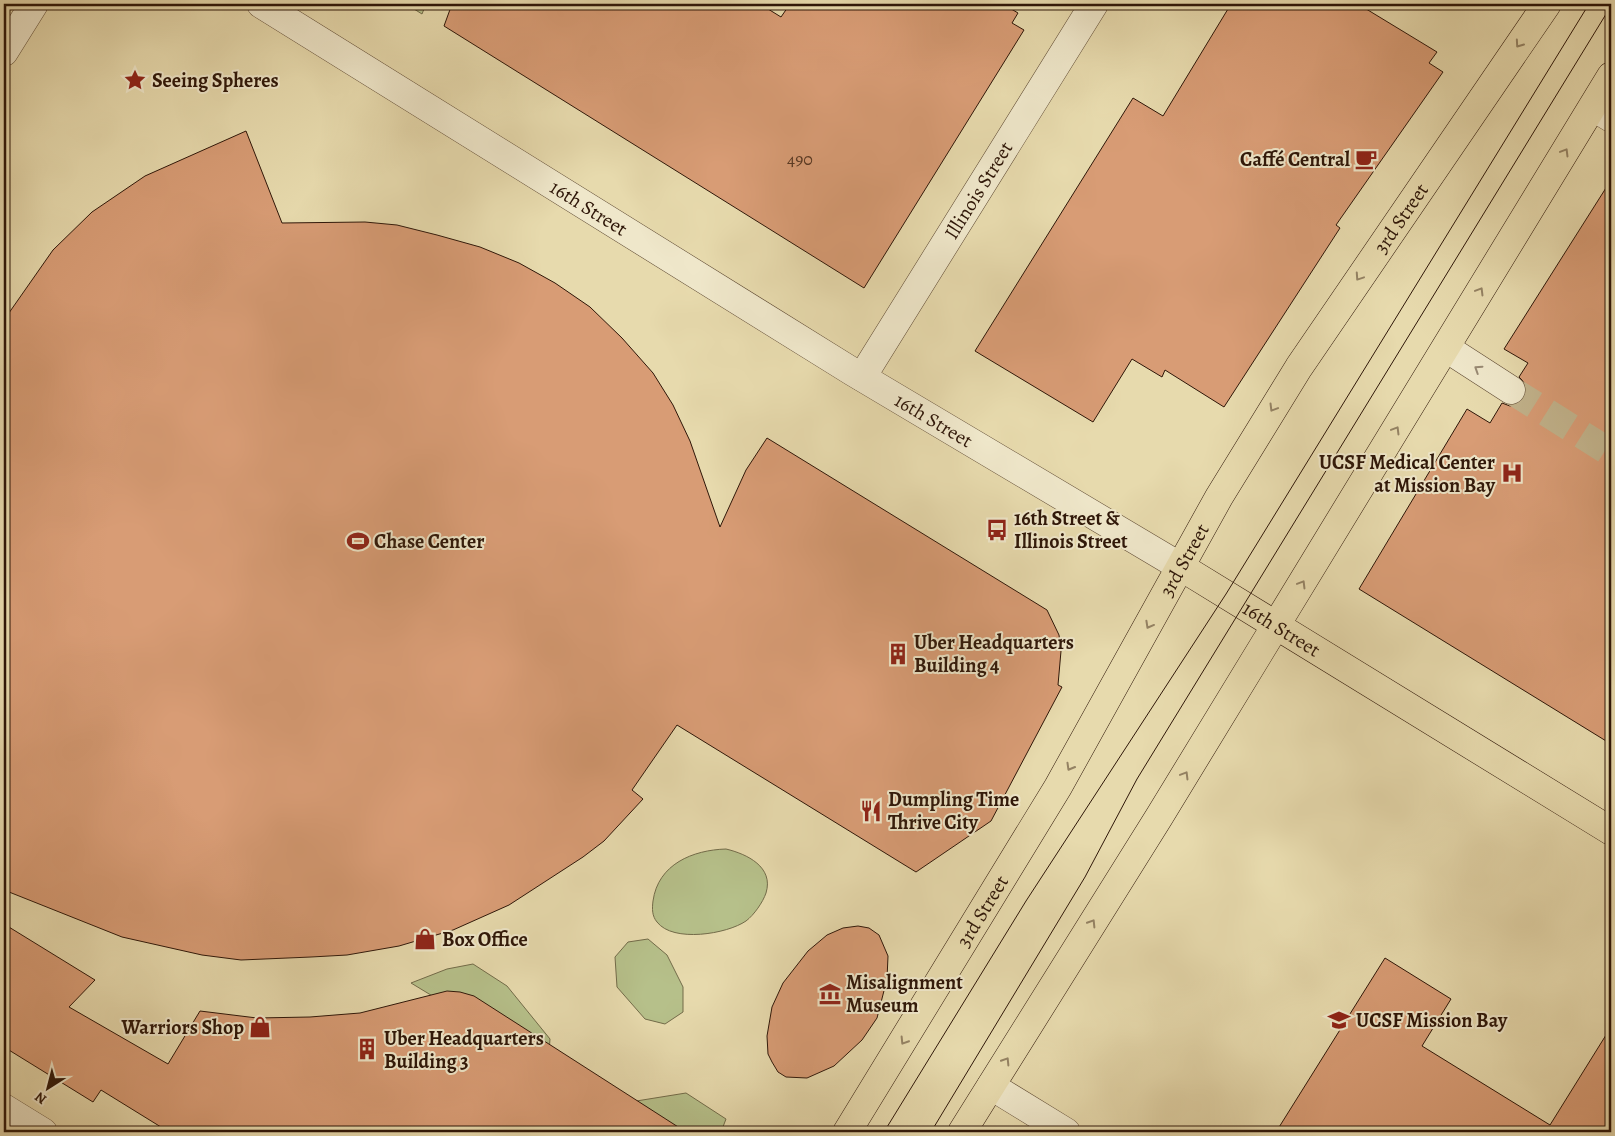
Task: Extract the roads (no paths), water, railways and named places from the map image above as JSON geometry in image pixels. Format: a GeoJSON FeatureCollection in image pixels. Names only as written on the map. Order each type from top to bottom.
{"type":"FeatureCollection","features":[{"type":"Feature","properties":{"kind":"main road","name":"3rd Street"},"geometry":{"type":"LineString","coordinates":[[847,1132],[992,899],[1058,787],[1219,497],[1299,367],[1546,4]]}},
{"type":"Feature","properties":{"kind":"main road"},"geometry":{"type":"LineString","coordinates":[[962,1132],[1277,625],[1446,348],[1602,113],[1611,76]]}},
{"type":"Feature","properties":{"kind":"main road","name":"16th Street"},"geometry":{"type":"LineString","coordinates":[[1181,567],[1611,831]]}},
{"type":"Feature","properties":{"kind":"street"},"geometry":{"type":"LineString","coordinates":[[4,52],[34,4]]}},
{"type":"Feature","properties":{"kind":"street","name":"16th Street"},"geometry":{"type":"LineString","coordinates":[[261,4],[862,377],[1181,567]]}},
{"type":"Feature","properties":{"kind":"street","name":"Illinois Street"},"geometry":{"type":"LineString","coordinates":[[862,377],[1094,4]]}},
{"type":"Feature","properties":{"kind":"street"},"geometry":{"type":"LineString","coordinates":[[1446,348],[1511,390]]}},
{"type":"Feature","properties":{"kind":"street"},"geometry":{"type":"LineString","coordinates":[[991,1086],[1066,1132]]}},
{"type":"Feature","properties":{"kind":"tunnel"},"geometry":{"type":"LineString","coordinates":[[1511,390],[1611,453]]}},
{"type":"Feature","properties":{"kind":"tram line"},"geometry":{"type":"LineString","coordinates":[[884,1132],[1026,901],[1226,594],[1589,4]]}},
{"type":"Feature","properties":{"kind":"tram line"},"geometry":{"type":"LineString","coordinates":[[931,1132],[1085,877],[1137,779],[1611,6]]}},
{"type":"Feature","properties":{"kind":"place","name":"Seeing Spheres"},"geometry":{"type":"Point","coordinates":[135,80]}},
{"type":"Feature","properties":{"kind":"place","name":"Caffé Central"},"geometry":{"type":"Point","coordinates":[1366,159]}},
{"type":"Feature","properties":{"kind":"place","name":"UCSF Medical Center at Mission Bay"},"geometry":{"type":"Point","coordinates":[1512,473]}},
{"type":"Feature","properties":{"kind":"place","name":"16th Street & Illinois Street"},"geometry":{"type":"Point","coordinates":[997,530]}},
{"type":"Feature","properties":{"kind":"place","name":"Chase Center"},"geometry":{"type":"Point","coordinates":[358,541]}},
{"type":"Feature","properties":{"kind":"place","name":"Uber Headquarters Building 4"},"geometry":{"type":"Point","coordinates":[898,654]}},
{"type":"Feature","properties":{"kind":"place","name":"Dumpling Time Thrive City"},"geometry":{"type":"Point","coordinates":[871,811]}},
{"type":"Feature","properties":{"kind":"place","name":"Box Office"},"geometry":{"type":"Point","coordinates":[425,939]}},
{"type":"Feature","properties":{"kind":"place","name":"Misalignment Museum"},"geometry":{"type":"Point","coordinates":[830,994]}},
{"type":"Feature","properties":{"kind":"place","name":"UCSF Mission Bay"},"geometry":{"type":"Point","coordinates":[1339,1020]}},
{"type":"Feature","properties":{"kind":"place","name":"Warriors Shop"},"geometry":{"type":"Point","coordinates":[260,1027]}},
{"type":"Feature","properties":{"kind":"place","name":"Uber Headquarters Building 3"},"geometry":{"type":"Point","coordinates":[367,1049]}}]}
